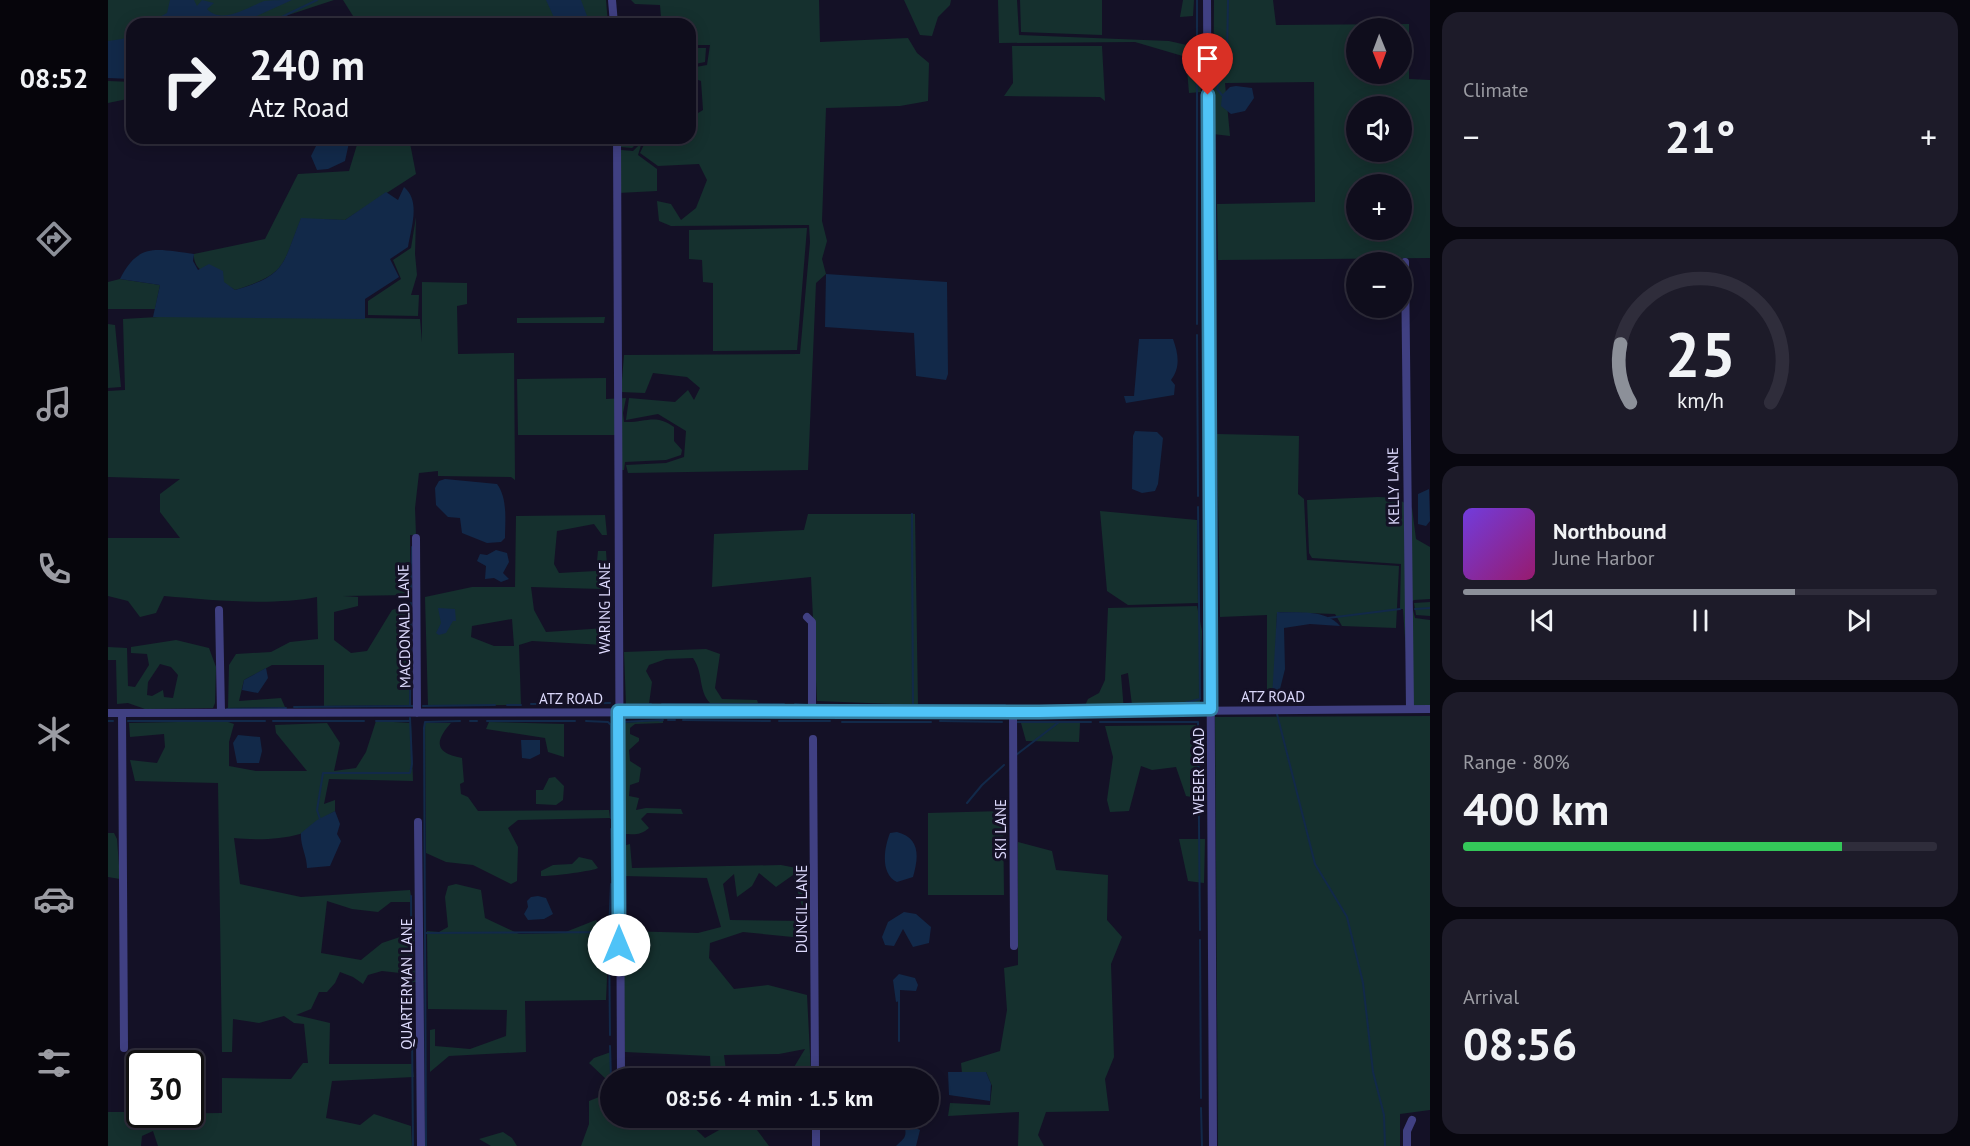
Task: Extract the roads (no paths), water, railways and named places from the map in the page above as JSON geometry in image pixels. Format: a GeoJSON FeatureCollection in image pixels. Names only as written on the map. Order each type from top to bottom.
{"type":"FeatureCollection","features":[{"type":"Feature","properties":{"kind":"street"},"geometry":{"type":"LineString","coordinates":[[612,0],[614,18]]}},
{"type":"Feature","properties":{"kind":"street","name":"WEBER ROAD"},"geometry":{"type":"LineString","coordinates":[[1207,0],[1213,1146]]}},
{"type":"Feature","properties":{"kind":"street","name":"WARING LANE"},"geometry":{"type":"LineString","coordinates":[[616,144],[621,1068]]}},
{"type":"Feature","properties":{"kind":"street","name":"KELLY LANE"},"geometry":{"type":"LineString","coordinates":[[1406,318],[1410,709]]}},
{"type":"Feature","properties":{"kind":"street","name":"MACDONALD LANE"},"geometry":{"type":"LineString","coordinates":[[417,538],[417,713]]}},
{"type":"Feature","properties":{"kind":"street"},"geometry":{"type":"LineString","coordinates":[[219,610],[221,713]]}},
{"type":"Feature","properties":{"kind":"street"},"geometry":{"type":"LineString","coordinates":[[807,617],[812,622],[812,711]]}},
{"type":"Feature","properties":{"kind":"street","name":"ATZ ROAD"},"geometry":{"type":"LineString","coordinates":[[108,713],[1430,709]]}},
{"type":"Feature","properties":{"kind":"street","name":"SKI LANE"},"geometry":{"type":"LineString","coordinates":[[1013,712],[1014,946]]}},
{"type":"Feature","properties":{"kind":"street"},"geometry":{"type":"LineString","coordinates":[[122,713],[124,1048]]}},
{"type":"Feature","properties":{"kind":"street","name":"DUNCIL LANE"},"geometry":{"type":"LineString","coordinates":[[813,739],[815,1068]]}},
{"type":"Feature","properties":{"kind":"street","name":"QUARTERMAN LANE"},"geometry":{"type":"LineString","coordinates":[[418,822],[421,1146]]}},
{"type":"Feature","properties":{"kind":"street"},"geometry":{"type":"LineString","coordinates":[[1407,1146],[1407,1131],[1412,1120]]}},
{"type":"Feature","properties":{"kind":"street"},"geometry":{"type":"LineString","coordinates":[[816,1128],[816,1146]]}},
{"type":"Feature","properties":{"kind":"water"},"geometry":{"type":"Polygon","coordinates":[[[170,0],[194,0],[197,6],[202,0],[214,3],[207,9],[213,13],[227,15],[264,1],[292,0],[252,18],[157,18],[167,13],[170,0]]]}},
{"type":"Feature","properties":{"kind":"water"},"geometry":{"type":"Polygon","coordinates":[[[546,0],[581,0],[588,18],[554,18],[546,0]]]}},
{"type":"Feature","properties":{"kind":"water"},"geometry":{"type":"Polygon","coordinates":[[[126,37],[126,79],[108,78],[108,41],[126,37]]]}},
{"type":"Feature","properties":{"kind":"water"},"geometry":{"type":"Polygon","coordinates":[[[1230,87],[1252,88],[1254,98],[1245,111],[1231,114],[1221,106],[1222,95],[1230,87]]]}},
{"type":"Feature","properties":{"kind":"water"},"geometry":{"type":"Polygon","coordinates":[[[317,144],[349,144],[345,161],[328,169],[317,170],[311,156],[317,144]]]}},
{"type":"Feature","properties":{"kind":"water"},"geometry":{"type":"Polygon","coordinates":[[[404,187],[414,207],[408,247],[390,259],[399,277],[365,299],[365,319],[153,317],[160,285],[120,279],[135,258],[142,253],[160,250],[194,254],[193,261],[198,270],[209,264],[223,271],[224,282],[235,290],[252,285],[274,273],[280,266],[301,218],[345,220],[386,192],[398,200],[404,187]]]}},
{"type":"Feature","properties":{"kind":"water"},"geometry":{"type":"Polygon","coordinates":[[[826,274],[947,282],[948,374],[946,380],[916,376],[914,333],[825,327],[826,274]]]}},
{"type":"Feature","properties":{"kind":"water"},"geometry":{"type":"Polygon","coordinates":[[[1139,339],[1173,339],[1178,360],[1171,380],[1175,385],[1174,395],[1126,403],[1124,396],[1134,396],[1139,339]]]}},
{"type":"Feature","properties":{"kind":"water"},"geometry":{"type":"Polygon","coordinates":[[[1135,431],[1157,432],[1163,438],[1158,484],[1155,491],[1142,493],[1132,489],[1135,431]]]}},
{"type":"Feature","properties":{"kind":"water"},"geometry":{"type":"Polygon","coordinates":[[[445,479],[497,484],[503,496],[505,510],[505,538],[501,542],[487,543],[462,533],[460,518],[448,517],[436,505],[435,488],[439,481],[445,479]]]}},
{"type":"Feature","properties":{"kind":"water"},"geometry":{"type":"Polygon","coordinates":[[[1429,489],[1430,521],[1426,526],[1418,524],[1418,494],[1429,489]]]}},
{"type":"Feature","properties":{"kind":"water"},"geometry":{"type":"Polygon","coordinates":[[[496,550],[507,553],[509,562],[503,573],[509,579],[501,582],[494,578],[485,579],[486,566],[477,561],[480,554],[487,555],[496,550]]]}},
{"type":"Feature","properties":{"kind":"water"},"geometry":{"type":"Polygon","coordinates":[[[438,608],[455,609],[456,621],[453,621],[446,633],[439,635],[436,633],[441,623],[438,608]]]}},
{"type":"Feature","properties":{"kind":"water"},"geometry":{"type":"Polygon","coordinates":[[[1277,612],[1319,614],[1340,626],[1310,624],[1284,628],[1285,669],[1277,701],[1272,698],[1277,612]]]}},
{"type":"Feature","properties":{"kind":"water"},"geometry":{"type":"Polygon","coordinates":[[[266,668],[268,678],[258,693],[242,690],[244,680],[266,668]]]}},
{"type":"Feature","properties":{"kind":"water"},"geometry":{"type":"Polygon","coordinates":[[[238,735],[260,737],[262,751],[259,763],[237,763],[233,743],[238,735]]]}},
{"type":"Feature","properties":{"kind":"water"},"geometry":{"type":"Polygon","coordinates":[[[521,740],[540,740],[540,754],[530,759],[522,758],[521,740]]]}},
{"type":"Feature","properties":{"kind":"water"},"geometry":{"type":"Polygon","coordinates":[[[335,811],[340,824],[337,834],[341,841],[330,866],[307,868],[301,833],[317,820],[335,811]]]}},
{"type":"Feature","properties":{"kind":"water"},"geometry":{"type":"Polygon","coordinates":[[[897,832],[905,835],[914,843],[917,855],[913,877],[897,882],[888,873],[885,860],[890,833],[897,832]]]}},
{"type":"Feature","properties":{"kind":"water"},"geometry":{"type":"Polygon","coordinates":[[[531,897],[546,898],[553,914],[544,919],[528,920],[524,914],[528,907],[527,901],[531,897]]]}},
{"type":"Feature","properties":{"kind":"water"},"geometry":{"type":"Polygon","coordinates":[[[904,912],[916,914],[931,927],[929,943],[913,947],[903,929],[894,946],[885,945],[882,937],[888,922],[904,912]]]}},
{"type":"Feature","properties":{"kind":"water"},"geometry":{"type":"Polygon","coordinates":[[[899,974],[915,978],[918,985],[916,991],[900,990],[900,1001],[896,1002],[893,980],[899,974]]]}},
{"type":"Feature","properties":{"kind":"water"},"geometry":{"type":"Polygon","coordinates":[[[948,1072],[986,1072],[991,1084],[990,1101],[949,1095],[948,1072]]]}},
{"type":"Feature","properties":{"kind":"water"},"geometry":{"type":"Polygon","coordinates":[[[905,1128],[920,1130],[916,1146],[896,1146],[905,1136],[905,1128]]]}},
{"type":"Feature","properties":{"kind":"waterway"},"geometry":{"type":"LineString","coordinates":[[280,18],[317,0]]}},
{"type":"Feature","properties":{"kind":"waterway"},"geometry":{"type":"LineString","coordinates":[[1197,0],[1197,324]]}},
{"type":"Feature","properties":{"kind":"waterway"},"geometry":{"type":"LineString","coordinates":[[1222,95],[1217,89],[1227,57],[1228,0]]}},
{"type":"Feature","properties":{"kind":"waterway"},"geometry":{"type":"LineString","coordinates":[[1197,335],[1198,496]]}},
{"type":"Feature","properties":{"kind":"waterway"},"geometry":{"type":"LineString","coordinates":[[1133,706],[1173,706],[1200,699],[1198,507]]}},
{"type":"Feature","properties":{"kind":"waterway"},"geometry":{"type":"LineString","coordinates":[[910,706],[913,705],[912,514]]}},
{"type":"Feature","properties":{"kind":"waterway"},"geometry":{"type":"LineString","coordinates":[[411,593],[412,547]]}},
{"type":"Feature","properties":{"kind":"waterway"},"geometry":{"type":"LineString","coordinates":[[410,705],[411,603]]}},
{"type":"Feature","properties":{"kind":"waterway"},"geometry":{"type":"LineString","coordinates":[[1415,609],[1430,608]]}},
{"type":"Feature","properties":{"kind":"waterway"},"geometry":{"type":"LineString","coordinates":[[1328,618],[1400,609]]}},
{"type":"Feature","properties":{"kind":"waterway"},"geometry":{"type":"LineString","coordinates":[[531,704],[610,703]]}},
{"type":"Feature","properties":{"kind":"waterway"},"geometry":{"type":"LineString","coordinates":[[625,705],[651,704]]}},
{"type":"Feature","properties":{"kind":"waterway"},"geometry":{"type":"LineString","coordinates":[[662,704],[784,704]]}},
{"type":"Feature","properties":{"kind":"waterway"},"geometry":{"type":"LineString","coordinates":[[795,704],[806,705]]}},
{"type":"Feature","properties":{"kind":"waterway"},"geometry":{"type":"LineString","coordinates":[[423,706],[495,705]]}},
{"type":"Feature","properties":{"kind":"waterway"},"geometry":{"type":"LineString","coordinates":[[507,705],[521,705]]}},
{"type":"Feature","properties":{"kind":"waterway"},"geometry":{"type":"LineString","coordinates":[[816,705],[1005,705]]}},
{"type":"Feature","properties":{"kind":"waterway"},"geometry":{"type":"LineString","coordinates":[[294,707],[413,706]]}},
{"type":"Feature","properties":{"kind":"waterway"},"geometry":{"type":"LineString","coordinates":[[1015,706],[1034,706]]}},
{"type":"Feature","properties":{"kind":"waterway"},"geometry":{"type":"LineString","coordinates":[[1045,706],[1122,706]]}},
{"type":"Feature","properties":{"kind":"waterway"},"geometry":{"type":"LineString","coordinates":[[227,709],[286,708]]}},
{"type":"Feature","properties":{"kind":"waterway"},"geometry":{"type":"LineString","coordinates":[[1277,714],[1315,864],[1347,917],[1363,983],[1373,1072],[1384,1115],[1385,1146]]}},
{"type":"Feature","properties":{"kind":"waterway"},"geometry":{"type":"LineString","coordinates":[[320,819],[317,810],[323,773],[410,773],[412,764],[410,718]]}},
{"type":"Feature","properties":{"kind":"waterway"},"geometry":{"type":"LineString","coordinates":[[621,722],[663,720],[660,721]]}},
{"type":"Feature","properties":{"kind":"waterway"},"geometry":{"type":"LineString","coordinates":[[668,720],[675,720]]}},
{"type":"Feature","properties":{"kind":"waterway"},"geometry":{"type":"LineString","coordinates":[[683,720],[770,721]]}},
{"type":"Feature","properties":{"kind":"waterway"},"geometry":{"type":"LineString","coordinates":[[108,721],[113,721]]}},
{"type":"Feature","properties":{"kind":"waterway"},"geometry":{"type":"LineString","coordinates":[[128,721],[265,721]]}},
{"type":"Feature","properties":{"kind":"waterway"},"geometry":{"type":"LineString","coordinates":[[273,721],[364,721]]}},
{"type":"Feature","properties":{"kind":"waterway"},"geometry":{"type":"LineString","coordinates":[[376,721],[410,721]]}},
{"type":"Feature","properties":{"kind":"waterway"},"geometry":{"type":"LineString","coordinates":[[426,1146],[424,728],[425,722],[460,721]]}},
{"type":"Feature","properties":{"kind":"waterway"},"geometry":{"type":"LineString","coordinates":[[470,721],[477,721]]}},
{"type":"Feature","properties":{"kind":"waterway"},"geometry":{"type":"LineString","coordinates":[[487,721],[575,721]]}},
{"type":"Feature","properties":{"kind":"waterway"},"geometry":{"type":"LineString","coordinates":[[586,721],[608,722],[611,725],[611,818]]}},
{"type":"Feature","properties":{"kind":"waterway"},"geometry":{"type":"LineString","coordinates":[[779,721],[830,721]]}},
{"type":"Feature","properties":{"kind":"waterway"},"geometry":{"type":"LineString","coordinates":[[940,721],[1002,722]]}},
{"type":"Feature","properties":{"kind":"waterway"},"geometry":{"type":"LineString","coordinates":[[842,722],[931,722]]}},
{"type":"Feature","properties":{"kind":"waterway"},"geometry":{"type":"LineString","coordinates":[[1016,722],[1091,722]]}},
{"type":"Feature","properties":{"kind":"waterway"},"geometry":{"type":"LineString","coordinates":[[1016,755],[1059,722]]}},
{"type":"Feature","properties":{"kind":"waterway"},"geometry":{"type":"LineString","coordinates":[[1100,722],[1198,722],[1200,930]]}},
{"type":"Feature","properties":{"kind":"waterway"},"geometry":{"type":"LineString","coordinates":[[967,803],[982,785],[1004,765]]}},
{"type":"Feature","properties":{"kind":"waterway"},"geometry":{"type":"LineString","coordinates":[[611,829],[612,876]]}},
{"type":"Feature","properties":{"kind":"waterway"},"geometry":{"type":"LineString","coordinates":[[610,1035],[611,884]]}},
{"type":"Feature","properties":{"kind":"waterway"},"geometry":{"type":"LineString","coordinates":[[411,896],[412,1014]]}},
{"type":"Feature","properties":{"kind":"waterway"},"geometry":{"type":"LineString","coordinates":[[425,933],[609,932]]}},
{"type":"Feature","properties":{"kind":"waterway"},"geometry":{"type":"LineString","coordinates":[[1200,940],[1201,1098]]}},
{"type":"Feature","properties":{"kind":"waterway"},"geometry":{"type":"LineString","coordinates":[[899,998],[899,1041]]}},
{"type":"Feature","properties":{"kind":"waterway"},"geometry":{"type":"LineString","coordinates":[[412,1025],[413,1146]]}},
{"type":"Feature","properties":{"kind":"waterway"},"geometry":{"type":"LineString","coordinates":[[610,1046],[611,1068]]}},
{"type":"Feature","properties":{"kind":"waterway"},"geometry":{"type":"LineString","coordinates":[[1201,1108],[1202,1146]]}}]}
